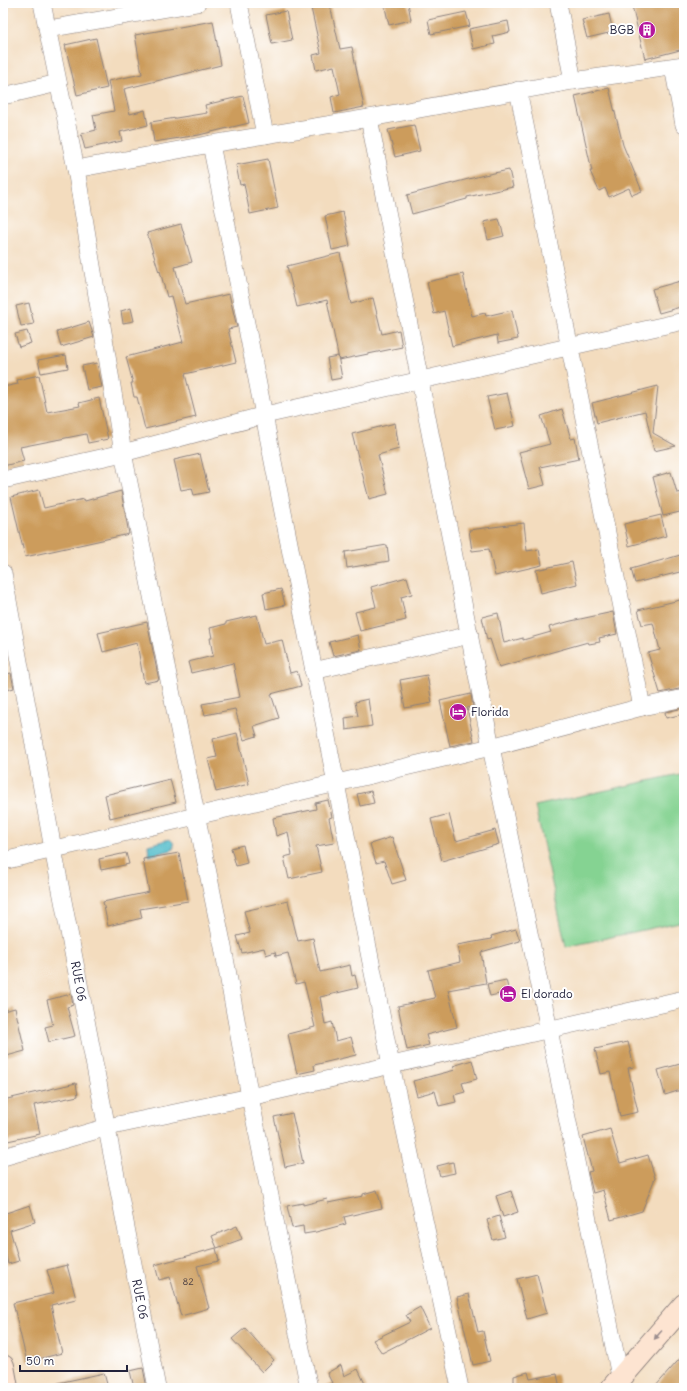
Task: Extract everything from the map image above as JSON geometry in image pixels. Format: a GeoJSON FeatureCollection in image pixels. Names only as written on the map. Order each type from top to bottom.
{"type":"FeatureCollection","features":[{"type":"Feature","properties":{"kind":"main road"},"geometry":{"type":"LineString","coordinates":[[622,1385],[684,1305]]}},
{"type":"Feature","properties":{"kind":"main road"},"geometry":{"type":"LineString","coordinates":[[622,1385],[684,1328]]}},
{"type":"Feature","properties":{"kind":"main road"},"geometry":{"type":"LineString","coordinates":[[3,1366],[7,1388]]}},
{"type":"Feature","properties":{"kind":"street"},"geometry":{"type":"LineString","coordinates":[[42,3],[76,169],[123,453],[223,947],[250,1097],[309,1388]]}},
{"type":"Feature","properties":{"kind":"street"},"geometry":{"type":"LineString","coordinates":[[48,29],[197,3]]}},
{"type":"Feature","properties":{"kind":"street"},"geometry":{"type":"LineString","coordinates":[[239,3],[265,135]]}},
{"type":"Feature","properties":{"kind":"street"},"geometry":{"type":"LineString","coordinates":[[558,3],[573,80]]}},
{"type":"Feature","properties":{"kind":"street"},"geometry":{"type":"LineString","coordinates":[[76,169],[211,144],[369,118],[573,80],[679,66],[684,125]]}},
{"type":"Feature","properties":{"kind":"street"},"geometry":{"type":"LineString","coordinates":[[3,96],[58,83]]}},
{"type":"Feature","properties":{"kind":"street"},"geometry":{"type":"LineString","coordinates":[[518,90],[642,707]]}},
{"type":"Feature","properties":{"kind":"street"},"geometry":{"type":"LineString","coordinates":[[369,118],[491,747],[622,1385]]}},
{"type":"Feature","properties":{"kind":"street"},"geometry":{"type":"LineString","coordinates":[[211,144],[391,1065],[460,1388]]}},
{"type":"Feature","properties":{"kind":"street"},"geometry":{"type":"LineString","coordinates":[[3,480],[123,453],[265,415],[684,320]]}},
{"type":"Feature","properties":{"kind":"street","name":"RUE 06"},"geometry":{"type":"LineString","coordinates":[[3,573],[53,849],[108,1127],[157,1388]]}},
{"type":"Feature","properties":{"kind":"street"},"geometry":{"type":"LineString","coordinates":[[313,671],[470,635]]}},
{"type":"Feature","properties":{"kind":"street"},"geometry":{"type":"LineString","coordinates":[[3,861],[491,747],[642,707],[684,698]]}},
{"type":"Feature","properties":{"kind":"street"},"geometry":{"type":"LineString","coordinates":[[3,1157],[108,1127],[250,1097],[549,1028],[684,999]]}},
{"type":"Feature","properties":{"kind":"green space"},"geometry":{"type":"Polygon","coordinates":[[[684,773],[684,921],[566,947],[535,806],[684,773]]]}},
{"type":"Feature","properties":{"kind":"water"},"geometry":{"type":"Polygon","coordinates":[[[170,839],[173,842],[174,847],[172,850],[149,856],[148,845],[170,839]]]}},
{"type":"Feature","properties":{"kind":"building"},"geometry":{"type":"Polygon","coordinates":[[[384,3],[408,3],[411,20],[389,25],[384,3]]]}},
{"type":"Feature","properties":{"kind":"building"},"geometry":{"type":"Polygon","coordinates":[[[644,3],[684,3],[684,49],[645,59],[632,6],[644,3]]]}},
{"type":"Feature","properties":{"kind":"building"},"geometry":{"type":"Polygon","coordinates":[[[330,5],[340,49],[352,47],[364,107],[334,113],[331,97],[340,94],[334,66],[316,70],[313,55],[321,53],[311,8],[330,5]]]}},
{"type":"Feature","properties":{"kind":"building"},"geometry":{"type":"Polygon","coordinates":[[[286,11],[292,40],[272,44],[266,15],[286,11]]]}},
{"type":"Feature","properties":{"kind":"building"},"geometry":{"type":"Polygon","coordinates":[[[466,12],[470,26],[431,34],[428,20],[466,12]]]}},
{"type":"Feature","properties":{"kind":"building"},"geometry":{"type":"Polygon","coordinates":[[[609,14],[613,32],[587,38],[582,20],[609,14]]]}},
{"type":"Feature","properties":{"kind":"building"},"geometry":{"type":"Polygon","coordinates":[[[213,21],[221,65],[124,89],[130,114],[145,110],[148,125],[120,132],[122,141],[85,149],[81,134],[96,130],[93,115],[114,111],[108,81],[142,74],[135,35],[213,21]]]}},
{"type":"Feature","properties":{"kind":"building"},"geometry":{"type":"Polygon","coordinates":[[[508,21],[510,32],[493,36],[495,44],[473,49],[469,29],[508,21]]]}},
{"type":"Feature","properties":{"kind":"building"},"geometry":{"type":"Polygon","coordinates":[[[96,38],[107,88],[77,95],[65,45],[96,38]]]}},
{"type":"Feature","properties":{"kind":"building"},"geometry":{"type":"Polygon","coordinates":[[[609,88],[623,145],[642,191],[632,195],[629,188],[609,197],[605,188],[599,191],[590,171],[592,171],[575,96],[609,88]]]}},
{"type":"Feature","properties":{"kind":"building"},"geometry":{"type":"Polygon","coordinates":[[[243,96],[249,123],[199,135],[154,142],[151,122],[207,113],[205,105],[243,96]]]}},
{"type":"Feature","properties":{"kind":"building"},"geometry":{"type":"Polygon","coordinates":[[[414,125],[420,151],[395,157],[388,130],[414,125]]]}},
{"type":"Feature","properties":{"kind":"building"},"geometry":{"type":"Polygon","coordinates":[[[268,159],[278,208],[250,214],[244,184],[240,185],[236,165],[268,159]]]}},
{"type":"Feature","properties":{"kind":"building"},"geometry":{"type":"Polygon","coordinates":[[[509,170],[513,187],[467,197],[467,199],[412,214],[407,195],[509,170]]]}},
{"type":"Feature","properties":{"kind":"building"},"geometry":{"type":"Polygon","coordinates":[[[343,212],[350,246],[332,250],[325,216],[343,212]]]}},
{"type":"Feature","properties":{"kind":"building"},"geometry":{"type":"Polygon","coordinates":[[[499,219],[504,236],[488,240],[484,222],[499,219]]]}},
{"type":"Feature","properties":{"kind":"building"},"geometry":{"type":"Polygon","coordinates":[[[181,224],[192,262],[175,267],[185,304],[229,294],[237,327],[228,329],[236,362],[185,374],[196,417],[145,429],[137,397],[134,397],[131,383],[133,383],[126,357],[183,342],[171,296],[167,297],[147,233],[181,224]]]}},
{"type":"Feature","properties":{"kind":"building"},"geometry":{"type":"Polygon","coordinates":[[[340,253],[351,304],[373,298],[382,334],[399,330],[402,347],[339,360],[327,300],[297,307],[287,266],[340,253]]]}},
{"type":"Feature","properties":{"kind":"building"},"geometry":{"type":"Polygon","coordinates":[[[463,274],[472,316],[485,313],[486,316],[512,310],[518,339],[498,343],[497,335],[452,346],[444,311],[434,314],[427,282],[463,274]]]}},
{"type":"Feature","properties":{"kind":"building"},"geometry":{"type":"Polygon","coordinates":[[[684,280],[684,291],[680,293],[684,306],[659,313],[652,289],[684,280]]]}},
{"type":"Feature","properties":{"kind":"building"},"geometry":{"type":"Polygon","coordinates":[[[29,303],[34,324],[21,326],[16,306],[29,303]]]}},
{"type":"Feature","properties":{"kind":"building"},"geometry":{"type":"Polygon","coordinates":[[[131,308],[134,321],[123,323],[121,311],[131,308]]]}},
{"type":"Feature","properties":{"kind":"building"},"geometry":{"type":"Polygon","coordinates":[[[89,322],[94,337],[61,347],[57,332],[89,322]]]}},
{"type":"Feature","properties":{"kind":"building"},"geometry":{"type":"Polygon","coordinates":[[[27,331],[31,343],[19,347],[15,334],[27,331]]]}},
{"type":"Feature","properties":{"kind":"building"},"geometry":{"type":"Polygon","coordinates":[[[66,355],[68,368],[41,373],[38,360],[66,355]]]}},
{"type":"Feature","properties":{"kind":"building"},"geometry":{"type":"Polygon","coordinates":[[[338,356],[342,378],[331,380],[327,358],[338,356]]]}},
{"type":"Feature","properties":{"kind":"building"},"geometry":{"type":"Polygon","coordinates":[[[97,363],[102,387],[87,390],[82,366],[97,363]]]}},
{"type":"Feature","properties":{"kind":"building"},"geometry":{"type":"Polygon","coordinates":[[[39,375],[47,412],[80,406],[79,403],[99,398],[108,439],[88,443],[86,434],[20,447],[24,461],[3,466],[3,387],[18,384],[17,380],[39,375]]]}},
{"type":"Feature","properties":{"kind":"building"},"geometry":{"type":"Polygon","coordinates":[[[658,386],[653,433],[676,446],[654,451],[645,411],[597,423],[592,403],[658,386]]]}},
{"type":"Feature","properties":{"kind":"building"},"geometry":{"type":"Polygon","coordinates":[[[507,393],[515,426],[495,430],[487,397],[507,393]]]}},
{"type":"Feature","properties":{"kind":"building"},"geometry":{"type":"Polygon","coordinates":[[[562,409],[571,439],[575,438],[579,459],[540,467],[545,485],[529,489],[519,452],[550,444],[541,416],[562,409]]]}},
{"type":"Feature","properties":{"kind":"building"},"geometry":{"type":"Polygon","coordinates":[[[395,423],[399,449],[378,455],[388,494],[369,499],[352,434],[395,423]]]}},
{"type":"Feature","properties":{"kind":"building"},"geometry":{"type":"Polygon","coordinates":[[[200,454],[209,492],[194,495],[192,488],[181,490],[174,460],[200,454]]]}},
{"type":"Feature","properties":{"kind":"building"},"geometry":{"type":"Polygon","coordinates":[[[671,472],[677,493],[684,492],[684,511],[663,516],[653,477],[671,472]]]}},
{"type":"Feature","properties":{"kind":"building"},"geometry":{"type":"Polygon","coordinates":[[[39,490],[44,508],[84,499],[85,501],[121,491],[129,534],[25,557],[11,497],[39,490]]]}},
{"type":"Feature","properties":{"kind":"building"},"geometry":{"type":"Polygon","coordinates":[[[661,515],[666,536],[629,546],[624,524],[661,515]]]}},
{"type":"Feature","properties":{"kind":"building"},"geometry":{"type":"Polygon","coordinates":[[[524,523],[527,551],[539,549],[542,565],[495,576],[489,549],[472,551],[469,530],[524,523]]]}},
{"type":"Feature","properties":{"kind":"building"},"geometry":{"type":"Polygon","coordinates":[[[387,545],[389,561],[347,568],[345,552],[387,545]]]}},
{"type":"Feature","properties":{"kind":"building"},"geometry":{"type":"Polygon","coordinates":[[[684,554],[684,571],[635,583],[631,569],[684,554]]]}},
{"type":"Feature","properties":{"kind":"building"},"geometry":{"type":"Polygon","coordinates":[[[572,562],[577,584],[541,593],[536,570],[572,562]]]}},
{"type":"Feature","properties":{"kind":"building"},"geometry":{"type":"Polygon","coordinates":[[[407,577],[412,594],[401,597],[406,620],[360,631],[355,612],[376,607],[371,587],[407,577]]]}},
{"type":"Feature","properties":{"kind":"building"},"geometry":{"type":"Polygon","coordinates":[[[281,589],[285,605],[266,609],[263,593],[281,589]]]}},
{"type":"Feature","properties":{"kind":"building"},"geometry":{"type":"Polygon","coordinates":[[[684,599],[684,688],[660,693],[648,653],[660,650],[653,623],[642,625],[638,610],[684,599]]]}},
{"type":"Feature","properties":{"kind":"building"},"geometry":{"type":"Polygon","coordinates":[[[613,612],[617,634],[599,638],[600,642],[589,644],[588,642],[499,667],[490,639],[487,640],[482,617],[498,613],[504,643],[523,638],[523,640],[551,632],[549,627],[613,612]]]}},
{"type":"Feature","properties":{"kind":"building"},"geometry":{"type":"Polygon","coordinates":[[[257,615],[264,644],[282,640],[290,673],[297,671],[301,686],[271,694],[279,718],[254,726],[257,736],[244,740],[235,709],[205,715],[202,704],[240,697],[233,663],[191,673],[188,662],[213,656],[210,628],[226,624],[226,622],[257,615]]]}},
{"type":"Feature","properties":{"kind":"building"},"geometry":{"type":"Polygon","coordinates":[[[147,622],[159,680],[144,683],[137,643],[103,652],[98,633],[147,622]]]}},
{"type":"Feature","properties":{"kind":"building"},"geometry":{"type":"Polygon","coordinates":[[[358,635],[361,650],[333,656],[329,642],[358,635]]]}},
{"type":"Feature","properties":{"kind":"building"},"geometry":{"type":"Polygon","coordinates":[[[11,673],[14,688],[3,691],[3,675],[11,673]]]}},
{"type":"Feature","properties":{"kind":"building"},"geometry":{"type":"Polygon","coordinates":[[[427,675],[432,703],[405,708],[400,680],[427,675]]]}},
{"type":"Feature","properties":{"kind":"building"},"geometry":{"type":"Polygon","coordinates":[[[471,694],[473,707],[467,708],[474,741],[450,746],[440,701],[471,694]]]}},
{"type":"Feature","properties":{"kind":"building"},"geometry":{"type":"Polygon","coordinates":[[[368,699],[372,726],[346,730],[345,718],[358,716],[355,702],[368,699]]]}},
{"type":"Feature","properties":{"kind":"building"},"geometry":{"type":"Polygon","coordinates":[[[684,708],[684,714],[666,718],[665,712],[684,708]]]}},
{"type":"Feature","properties":{"kind":"building"},"geometry":{"type":"Polygon","coordinates":[[[237,733],[249,784],[216,792],[208,759],[217,757],[213,739],[237,733]]]}},
{"type":"Feature","properties":{"kind":"building"},"geometry":{"type":"Polygon","coordinates":[[[170,779],[176,802],[110,818],[105,795],[170,779]]]}},
{"type":"Feature","properties":{"kind":"building"},"geometry":{"type":"Polygon","coordinates":[[[371,791],[374,803],[360,806],[357,794],[371,791]]]}},
{"type":"Feature","properties":{"kind":"building"},"geometry":{"type":"Polygon","coordinates":[[[328,800],[332,817],[329,818],[334,843],[316,846],[322,872],[289,879],[284,857],[292,855],[288,832],[276,836],[273,818],[316,809],[315,803],[328,800]]]}},
{"type":"Feature","properties":{"kind":"building"},"geometry":{"type":"Polygon","coordinates":[[[449,814],[456,841],[495,830],[499,844],[442,861],[431,819],[449,814]]]}},
{"type":"Feature","properties":{"kind":"building"},"geometry":{"type":"Polygon","coordinates":[[[392,837],[406,880],[392,884],[384,861],[376,863],[370,844],[392,837]]]}},
{"type":"Feature","properties":{"kind":"building"},"geometry":{"type":"Polygon","coordinates":[[[243,845],[247,863],[236,866],[231,848],[243,845]]]}},
{"type":"Feature","properties":{"kind":"building"},"geometry":{"type":"Polygon","coordinates":[[[126,853],[129,864],[101,870],[99,859],[126,853]]]}},
{"type":"Feature","properties":{"kind":"building"},"geometry":{"type":"Polygon","coordinates":[[[179,853],[188,901],[140,909],[142,918],[108,926],[103,902],[149,892],[143,859],[179,853]]]}},
{"type":"Feature","properties":{"kind":"building"},"geometry":{"type":"Polygon","coordinates":[[[288,901],[298,941],[313,938],[320,972],[350,965],[352,976],[355,975],[358,988],[320,997],[325,1024],[332,1022],[336,1041],[351,1037],[356,1055],[314,1065],[315,1070],[297,1074],[288,1034],[315,1027],[304,982],[296,984],[288,953],[276,956],[275,952],[266,955],[264,948],[242,953],[237,936],[250,933],[244,911],[288,901]]]}},
{"type":"Feature","properties":{"kind":"building"},"geometry":{"type":"Polygon","coordinates":[[[516,929],[520,941],[481,952],[486,983],[448,990],[457,1027],[426,1035],[429,1045],[407,1050],[398,1006],[435,998],[428,970],[460,962],[457,945],[492,939],[491,936],[516,929]]]}},
{"type":"Feature","properties":{"kind":"building"},"geometry":{"type":"Polygon","coordinates":[[[506,980],[509,992],[490,996],[487,984],[506,980]]]}},
{"type":"Feature","properties":{"kind":"building"},"geometry":{"type":"Polygon","coordinates":[[[71,994],[73,1005],[67,1007],[75,1036],[49,1042],[45,1027],[53,1025],[47,1000],[71,994]]]}},
{"type":"Feature","properties":{"kind":"building"},"geometry":{"type":"Polygon","coordinates":[[[15,1008],[25,1051],[3,1057],[3,1011],[15,1008]]]}},
{"type":"Feature","properties":{"kind":"building"},"geometry":{"type":"Polygon","coordinates":[[[628,1042],[634,1067],[628,1068],[638,1112],[620,1116],[610,1072],[601,1074],[595,1049],[628,1042]]]}},
{"type":"Feature","properties":{"kind":"building"},"geometry":{"type":"Polygon","coordinates":[[[472,1060],[477,1079],[462,1083],[465,1092],[454,1095],[456,1102],[439,1106],[435,1091],[417,1096],[413,1081],[455,1070],[453,1066],[472,1060]]]}},
{"type":"Feature","properties":{"kind":"building"},"geometry":{"type":"Polygon","coordinates":[[[684,1063],[684,1089],[665,1095],[658,1070],[684,1063]]]}},
{"type":"Feature","properties":{"kind":"building"},"geometry":{"type":"Polygon","coordinates":[[[76,1083],[78,1096],[34,1105],[40,1134],[3,1142],[3,1100],[76,1083]]]}},
{"type":"Feature","properties":{"kind":"building"},"geometry":{"type":"Polygon","coordinates":[[[292,1113],[303,1163],[285,1167],[274,1117],[292,1113]]]}},
{"type":"Feature","properties":{"kind":"building"},"geometry":{"type":"Polygon","coordinates":[[[610,1129],[620,1163],[648,1155],[655,1178],[642,1211],[611,1220],[603,1190],[593,1193],[588,1172],[592,1171],[583,1137],[610,1129]]]}},
{"type":"Feature","properties":{"kind":"building"},"geometry":{"type":"Polygon","coordinates":[[[453,1162],[455,1173],[440,1176],[437,1166],[453,1162]]]}},
{"type":"Feature","properties":{"kind":"building"},"geometry":{"type":"Polygon","coordinates":[[[377,1190],[382,1208],[344,1217],[346,1224],[316,1232],[304,1234],[303,1226],[292,1228],[287,1206],[303,1203],[303,1205],[327,1199],[328,1203],[363,1196],[363,1194],[377,1190]]]}},
{"type":"Feature","properties":{"kind":"building"},"geometry":{"type":"Polygon","coordinates":[[[511,1191],[518,1212],[503,1217],[496,1196],[511,1191]]]}},
{"type":"Feature","properties":{"kind":"building"},"geometry":{"type":"Polygon","coordinates":[[[30,1205],[35,1222],[10,1230],[19,1261],[8,1264],[3,1244],[3,1214],[30,1205]]]}},
{"type":"Feature","properties":{"kind":"building"},"geometry":{"type":"Polygon","coordinates":[[[499,1216],[505,1237],[493,1240],[487,1220],[499,1216]]]}},
{"type":"Feature","properties":{"kind":"building"},"geometry":{"type":"Polygon","coordinates":[[[237,1226],[242,1239],[217,1248],[212,1236],[237,1226]]]}},
{"type":"Feature","properties":{"kind":"building"},"geometry":{"type":"Polygon","coordinates":[[[216,1248],[219,1261],[197,1266],[209,1308],[181,1316],[170,1277],[159,1280],[155,1265],[216,1248]]]}},
{"type":"Feature","properties":{"kind":"building"},"geometry":{"type":"Polygon","coordinates":[[[67,1265],[76,1299],[51,1305],[62,1353],[27,1362],[13,1303],[54,1293],[47,1270],[67,1265]]]}},
{"type":"Feature","properties":{"kind":"building"},"geometry":{"type":"Polygon","coordinates":[[[537,1274],[547,1313],[527,1319],[517,1279],[537,1274]]]}},
{"type":"Feature","properties":{"kind":"building"},"geometry":{"type":"Polygon","coordinates":[[[469,1294],[478,1332],[483,1331],[490,1361],[473,1365],[457,1297],[469,1294]]]}},
{"type":"Feature","properties":{"kind":"building"},"geometry":{"type":"Polygon","coordinates":[[[420,1307],[430,1328],[382,1353],[373,1340],[410,1322],[406,1315],[420,1307]]]}},
{"type":"Feature","properties":{"kind":"building"},"geometry":{"type":"Polygon","coordinates":[[[245,1328],[274,1360],[262,1372],[232,1339],[245,1328]]]}},
{"type":"Feature","properties":{"kind":"building"},"geometry":{"type":"Polygon","coordinates":[[[684,1354],[684,1388],[654,1388],[684,1354]]]}},
{"type":"Feature","properties":{"kind":"building"},"geometry":{"type":"Polygon","coordinates":[[[341,1365],[344,1376],[358,1369],[367,1388],[322,1388],[332,1383],[327,1373],[341,1365]]]}},
{"type":"Feature","properties":{"kind":"building"},"geometry":{"type":"Polygon","coordinates":[[[143,1368],[147,1388],[134,1388],[130,1371],[143,1368]]]}},
{"type":"Feature","properties":{"kind":"building"},"geometry":{"type":"Polygon","coordinates":[[[528,1372],[530,1379],[557,1374],[560,1388],[514,1388],[514,1376],[528,1372]]]}},
{"type":"Feature","properties":{"kind":"building"},"geometry":{"type":"Polygon","coordinates":[[[104,1373],[108,1388],[58,1388],[58,1383],[104,1373]]]}},
{"type":"Feature","properties":{"kind":"place","name":"BGB"},"geometry":{"type":"Point","coordinates":[647,30]}},
{"type":"Feature","properties":{"kind":"place","name":"Florida"},"geometry":{"type":"Point","coordinates":[458,712]}},
{"type":"Feature","properties":{"kind":"place","name":"El dorado"},"geometry":{"type":"Point","coordinates":[508,994]}}]}
